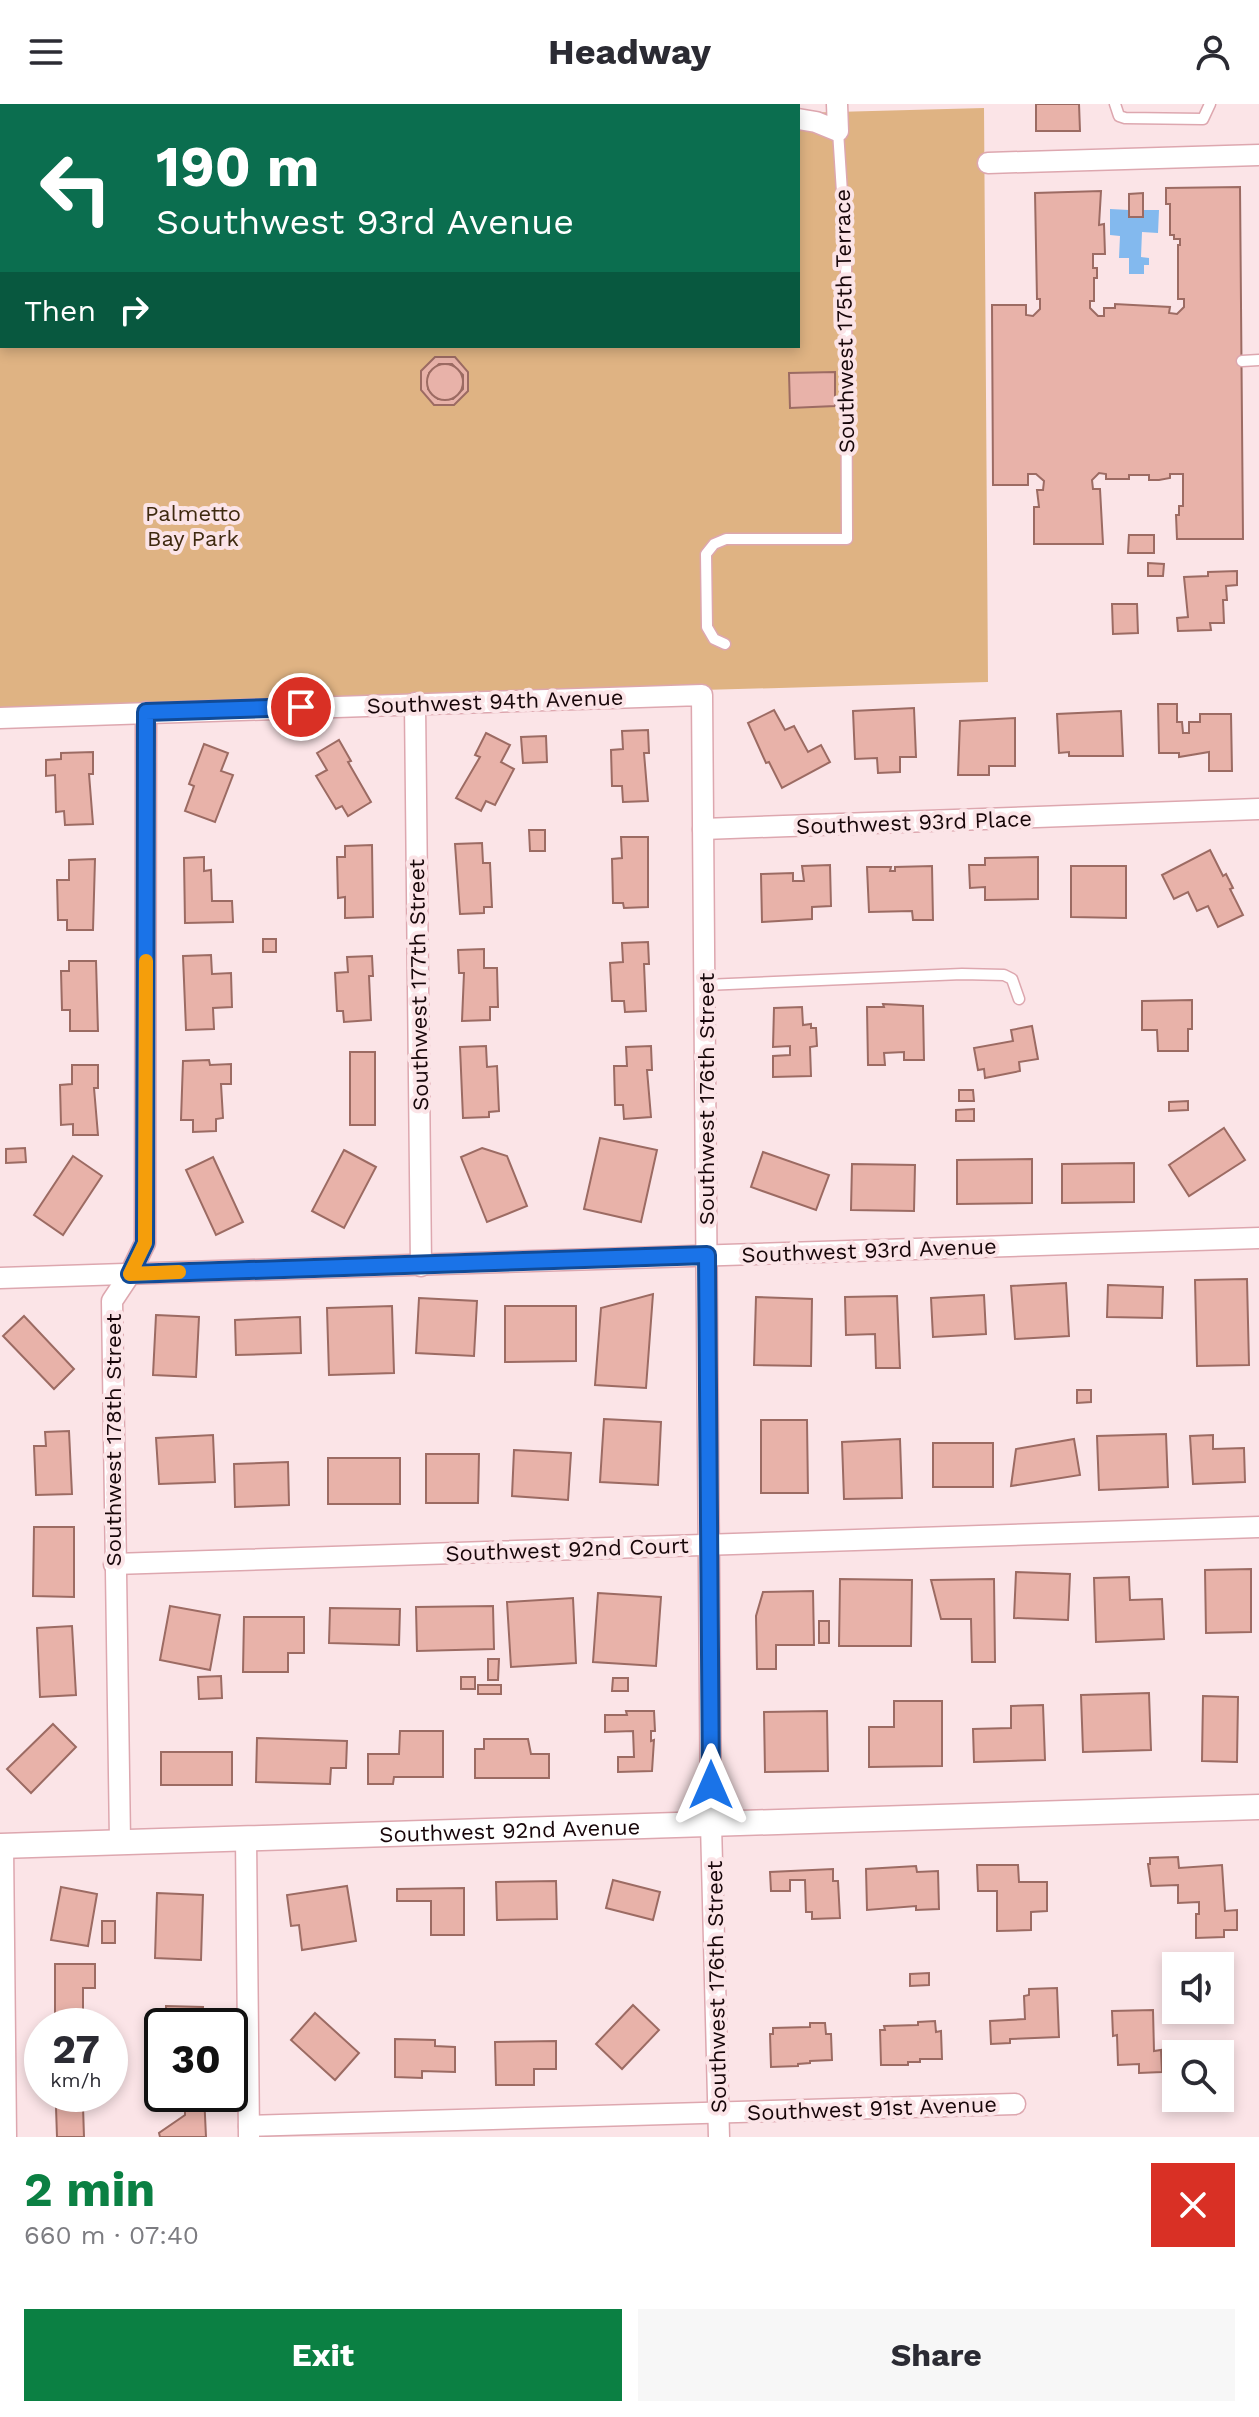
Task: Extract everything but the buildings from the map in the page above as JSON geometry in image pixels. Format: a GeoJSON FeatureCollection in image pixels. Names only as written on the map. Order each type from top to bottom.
{"type":"FeatureCollection","features":[{"type":"Feature","properties":{"kind":"street","name":"Southwest 175th Terrace"},"geometry":{"type":"LineString","coordinates":[[837,104],[838,131]]}},
{"type":"Feature","properties":{"kind":"street"},"geometry":{"type":"LineString","coordinates":[[800,119],[838,131]]}},
{"type":"Feature","properties":{"kind":"street"},"geometry":{"type":"LineString","coordinates":[[988,163],[1259,155]]}},
{"type":"Feature","properties":{"kind":"street","name":"Southwest 94th Avenue"},"geometry":{"type":"LineString","coordinates":[[0,718],[702,695],[703,829]]}},
{"type":"Feature","properties":{"kind":"street","name":"Southwest 177th Street"},"geometry":{"type":"LineString","coordinates":[[415,703],[421,1266]]}},
{"type":"Feature","properties":{"kind":"street","name":"Southwest 178th Street"},"geometry":{"type":"LineString","coordinates":[[120,1841],[112,1301],[145,1243],[146,712]]}},
{"type":"Feature","properties":{"kind":"street","name":"Southwest 93rd Place"},"geometry":{"type":"LineString","coordinates":[[703,829],[1259,809]]}},
{"type":"Feature","properties":{"kind":"street","name":"Southwest 176th Street"},"geometry":{"type":"LineString","coordinates":[[703,829],[711,1824],[719,2137]]}},
{"type":"Feature","properties":{"kind":"street","name":"Southwest 93rd Avenue"},"geometry":{"type":"LineString","coordinates":[[0,1278],[1259,1238]]}},
{"type":"Feature","properties":{"kind":"street","name":"Southwest 92nd Court"},"geometry":{"type":"LineString","coordinates":[[114,1564],[1259,1527]]}},
{"type":"Feature","properties":{"kind":"street","name":"Southwest 92nd Avenue"},"geometry":{"type":"LineString","coordinates":[[2,1846],[1259,1807]]}},
{"type":"Feature","properties":{"kind":"street"},"geometry":{"type":"LineString","coordinates":[[246,1837],[249,2131]]}},
{"type":"Feature","properties":{"kind":"street"},"geometry":{"type":"LineString","coordinates":[[2,1846],[6,2137]]}},
{"type":"Feature","properties":{"kind":"street","name":"Southwest 91st Avenue"},"geometry":{"type":"LineString","coordinates":[[249,2131],[1015,2104]]}},
{"type":"Feature","properties":{"kind":"lane"},"geometry":{"type":"LineString","coordinates":[[1115,104],[1119,116],[1125,118],[1203,119],[1210,104]]}},
{"type":"Feature","properties":{"kind":"lane","name":"Southwest 175th Terrace"},"geometry":{"type":"LineString","coordinates":[[725,644],[714,639],[707,627],[706,554],[714,544],[726,539],[847,539],[846,254],[838,131]]}},
{"type":"Feature","properties":{"kind":"lane"},"geometry":{"type":"LineString","coordinates":[[1242,361],[1259,360]]}},
{"type":"Feature","properties":{"kind":"lane"},"geometry":{"type":"LineString","coordinates":[[705,985],[962,974],[1004,975],[1012,979],[1019,999]]}},
{"type":"Feature","properties":{"kind":"green space","name":"Palmetto Bay Park"},"geometry":{"type":"Polygon","coordinates":[[[984,108],[988,682],[0,710],[0,348],[800,348],[800,113],[984,108]]]}},
{"type":"Feature","properties":{"kind":"water"},"geometry":{"type":"Polygon","coordinates":[[[1110,209],[1129,210],[1129,216],[1143,210],[1159,210],[1158,233],[1142,232],[1141,257],[1149,258],[1149,265],[1144,265],[1144,274],[1129,274],[1129,258],[1119,258],[1120,236],[1110,235],[1110,209]]]}},
{"type":"Feature","properties":{"kind":"slow traffic"},"geometry":{"type":"LineString","coordinates":[[146,961],[145,1243],[130,1274],[179,1272]]}},
{"type":"Feature","properties":{"kind":"route"},"geometry":{"type":"LineString","coordinates":[[301,707],[146,712],[145,1243],[130,1274],[707,1255],[711,1785]]}}]}
